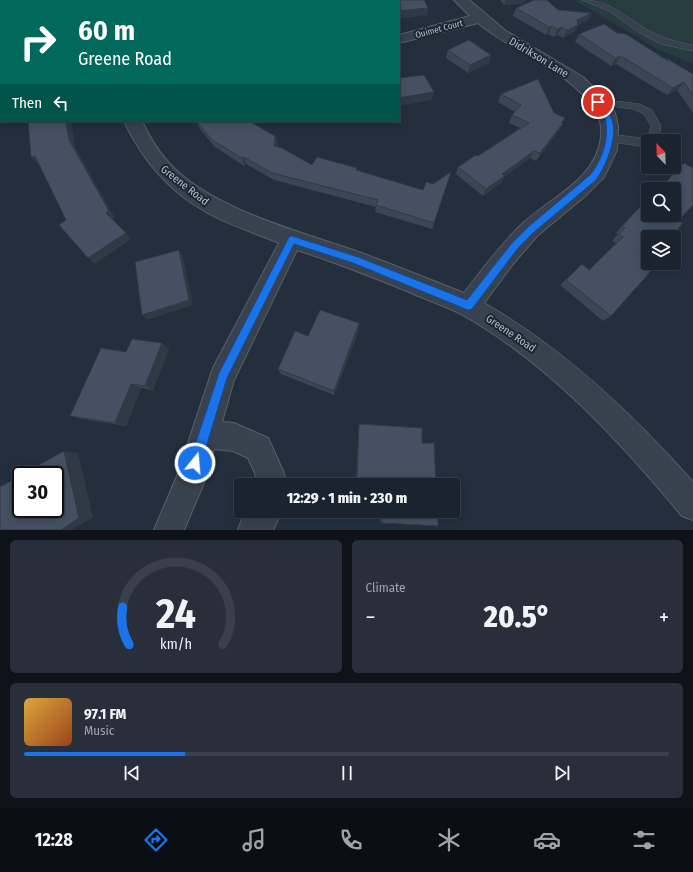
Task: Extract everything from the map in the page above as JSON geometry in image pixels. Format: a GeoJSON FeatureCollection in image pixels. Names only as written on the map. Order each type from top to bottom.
{"type":"FeatureCollection","features":[{"type":"Feature","properties":{"kind":"street","name":"Didrikson Lane"},"geometry":{"type":"LineString","coordinates":[[462,0],[479,18],[516,43],[573,77],[598,102],[608,118],[609,138],[604,159],[593,177],[531,229],[515,245],[468,306]]}},
{"type":"Feature","properties":{"kind":"street","name":"Ouimet Court"},"geometry":{"type":"LineString","coordinates":[[400,44],[479,18]]}},
{"type":"Feature","properties":{"kind":"street","name":"Greene Road"},"geometry":{"type":"LineString","coordinates":[[133,122],[144,144],[155,160],[168,174],[214,207],[292,240],[355,260],[468,306],[507,329],[568,376],[644,448],[693,505]]}},
{"type":"Feature","properties":{"kind":"street"},"geometry":{"type":"LineString","coordinates":[[169,530],[191,478],[222,377],[292,240]]}},
{"type":"Feature","properties":{"kind":"street"},"geometry":{"type":"LineString","coordinates":[[204,434],[234,437],[258,448],[269,471],[270,478]]}},
{"type":"Feature","properties":{"kind":"street"},"geometry":{"type":"LineString","coordinates":[[253,530],[257,528],[262,518]]}},
{"type":"Feature","properties":{"kind":"lane"},"geometry":{"type":"LineString","coordinates":[[588,0],[606,3],[653,37],[677,46],[693,48]]}},
{"type":"Feature","properties":{"kind":"lane"},"geometry":{"type":"LineString","coordinates":[[598,102],[635,106],[648,112],[656,126],[653,140],[640,142],[609,138]]}},
{"type":"Feature","properties":{"kind":"green space"},"geometry":{"type":"Polygon","coordinates":[[[574,0],[693,0],[693,64],[659,50],[574,0]]]}},
{"type":"Feature","properties":{"kind":"building"},"geometry":{"type":"Polygon","coordinates":[[[400,0],[424,0],[428,8],[400,11],[400,0]]]}},
{"type":"Feature","properties":{"kind":"building"},"geometry":{"type":"Polygon","coordinates":[[[534,0],[547,0],[558,10],[592,13],[577,20],[578,25],[567,30],[562,27],[557,29],[552,26],[549,27],[516,8],[534,0]]]}},
{"type":"Feature","properties":{"kind":"building"},"geometry":{"type":"Polygon","coordinates":[[[604,24],[617,33],[626,34],[668,61],[666,58],[693,74],[693,96],[684,82],[673,88],[621,56],[615,58],[579,34],[604,24]]]}},
{"type":"Feature","properties":{"kind":"building"},"geometry":{"type":"Polygon","coordinates":[[[469,40],[491,55],[470,65],[448,50],[469,40]]]}},
{"type":"Feature","properties":{"kind":"building"},"geometry":{"type":"Polygon","coordinates":[[[424,75],[434,92],[400,98],[400,78],[424,75]]]}},
{"type":"Feature","properties":{"kind":"building"},"geometry":{"type":"Polygon","coordinates":[[[538,79],[554,113],[565,118],[561,123],[563,123],[540,153],[534,151],[502,174],[505,176],[486,189],[458,167],[529,123],[512,115],[521,105],[501,94],[538,79]]]}},
{"type":"Feature","properties":{"kind":"building"},"geometry":{"type":"Polygon","coordinates":[[[28,122],[66,122],[69,140],[109,211],[106,213],[126,233],[88,258],[59,225],[66,220],[35,156],[31,157],[28,122]]]}},
{"type":"Feature","properties":{"kind":"building"},"geometry":{"type":"Polygon","coordinates":[[[197,122],[251,122],[275,136],[274,146],[282,148],[312,165],[317,157],[357,168],[356,170],[423,190],[426,182],[433,184],[451,172],[434,223],[376,205],[378,200],[272,173],[244,157],[242,158],[212,140],[197,122]]]}},
{"type":"Feature","properties":{"kind":"building"},"geometry":{"type":"Polygon","coordinates":[[[684,163],[693,168],[693,205],[681,218],[681,182],[666,182],[673,174],[681,174],[681,166],[684,163]]]}},
{"type":"Feature","properties":{"kind":"building"},"geometry":{"type":"Polygon","coordinates":[[[641,206],[641,222],[683,223],[677,230],[641,230],[641,270],[651,271],[611,316],[566,280],[582,264],[589,270],[623,237],[619,234],[625,228],[623,226],[641,206]]]}},
{"type":"Feature","properties":{"kind":"building"},"geometry":{"type":"Polygon","coordinates":[[[179,250],[189,300],[142,315],[135,262],[179,250]]]}},
{"type":"Feature","properties":{"kind":"building"},"geometry":{"type":"Polygon","coordinates":[[[320,310],[359,323],[334,391],[278,369],[295,331],[308,336],[320,310]]]}},
{"type":"Feature","properties":{"kind":"building"},"geometry":{"type":"Polygon","coordinates":[[[132,339],[162,343],[145,386],[131,384],[115,423],[70,416],[101,348],[126,352],[132,339]]]}},
{"type":"Feature","properties":{"kind":"building"},"geometry":{"type":"Polygon","coordinates":[[[359,424],[422,428],[422,443],[434,443],[436,478],[357,478],[359,424]]]}},
{"type":"Feature","properties":{"kind":"building"},"geometry":{"type":"Polygon","coordinates":[[[64,451],[79,518],[61,530],[0,530],[0,487],[12,480],[12,518],[64,518],[64,466],[37,466],[64,451]]]}},
{"type":"Feature","properties":{"kind":"building"},"geometry":{"type":"Polygon","coordinates":[[[382,518],[438,518],[438,526],[382,523],[382,518]]]}},
{"type":"Feature","properties":{"kind":"route"},"geometry":{"type":"LineString","coordinates":[[195,463],[222,377],[292,240],[355,260],[468,306],[515,245],[531,229],[593,177],[599,170],[604,159],[609,138],[608,118],[598,102]]}}]}
